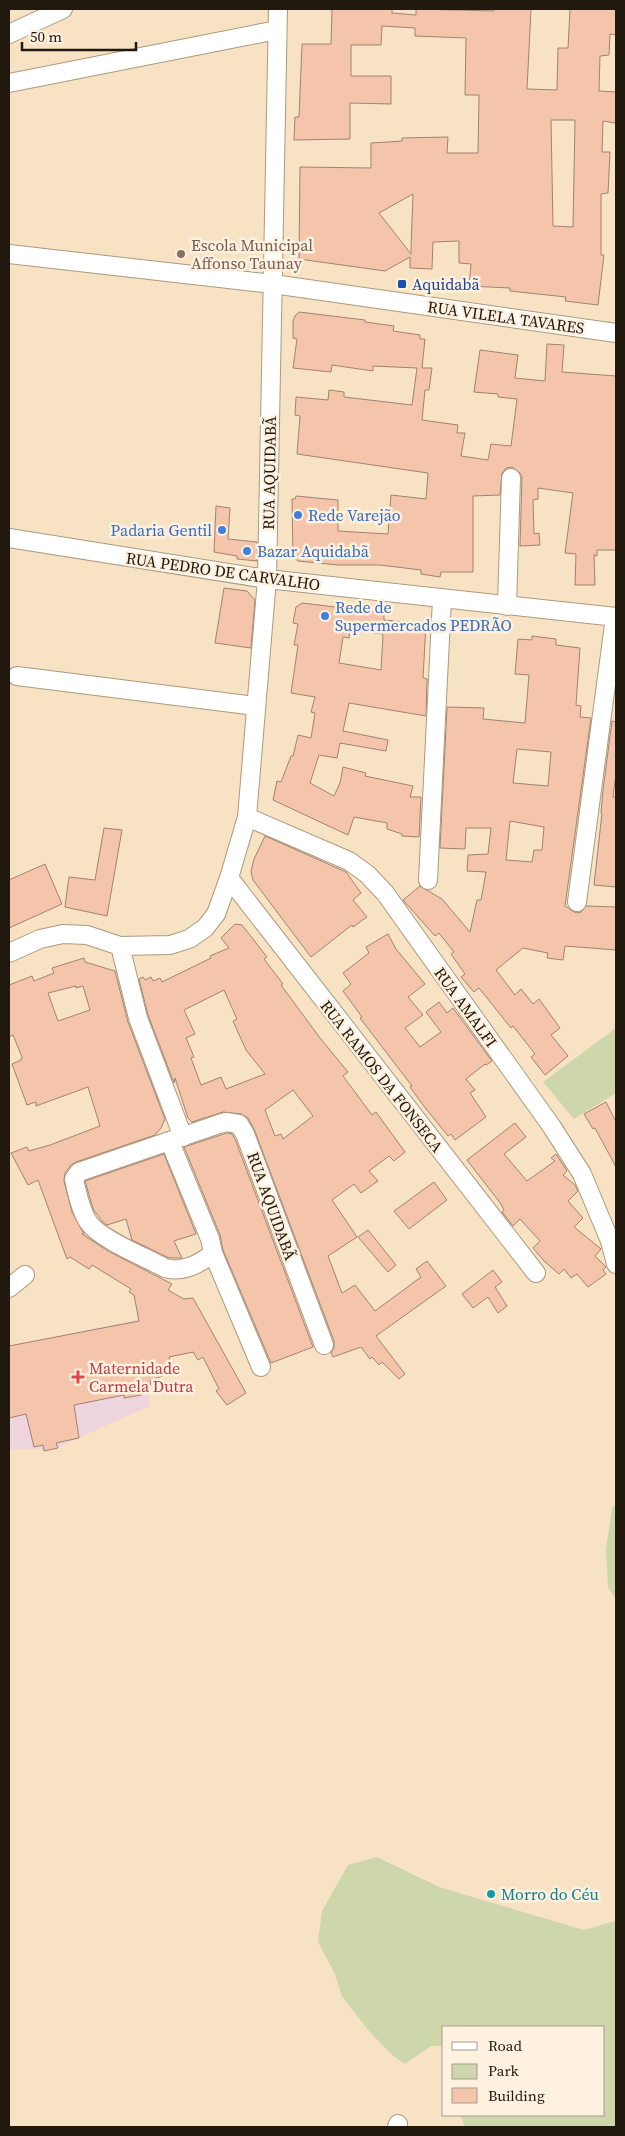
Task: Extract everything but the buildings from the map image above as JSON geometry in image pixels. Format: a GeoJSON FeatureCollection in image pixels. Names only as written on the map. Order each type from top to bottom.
{"type":"FeatureCollection","features":[{"type":"Feature","properties":{"kind":"street"},"geometry":{"type":"LineString","coordinates":[[9,34],[63,9]]}},
{"type":"Feature","properties":{"kind":"street","name":"RUA AQUIDABÃ"},"geometry":{"type":"LineString","coordinates":[[9,953],[40,939],[63,934],[87,935],[120,946],[170,945],[189,939],[205,928],[216,914],[229,878],[247,816],[267,579],[278,9]]}},
{"type":"Feature","properties":{"kind":"street"},"geometry":{"type":"LineString","coordinates":[[9,83],[278,30]]}},
{"type":"Feature","properties":{"kind":"street","name":"RUA VILELA TAVARES"},"geometry":{"type":"LineString","coordinates":[[9,254],[273,284],[616,332]]}},
{"type":"Feature","properties":{"kind":"street"},"geometry":{"type":"LineString","coordinates":[[507,606],[510,478]]}},
{"type":"Feature","properties":{"kind":"street","name":"RUA PEDRO DE CARVALHO"},"geometry":{"type":"LineString","coordinates":[[9,538],[267,579],[615,617]]}},
{"type":"Feature","properties":{"kind":"street"},"geometry":{"type":"LineString","coordinates":[[428,880],[442,599]]}},
{"type":"Feature","properties":{"kind":"street"},"geometry":{"type":"LineString","coordinates":[[577,902],[615,617]]}},
{"type":"Feature","properties":{"kind":"street"},"geometry":{"type":"LineString","coordinates":[[17,676],[256,706]]}},
{"type":"Feature","properties":{"kind":"street","name":"RUA AMALFI"},"geometry":{"type":"LineString","coordinates":[[247,816],[348,861],[367,874],[385,893],[552,1127],[582,1174],[610,1240],[616,1264]]}},
{"type":"Feature","properties":{"kind":"street","name":"RUA RAMOS DA FONSECA"},"geometry":{"type":"LineString","coordinates":[[229,878],[536,1273]]}},
{"type":"Feature","properties":{"kind":"street"},"geometry":{"type":"LineString","coordinates":[[120,946],[138,1018],[213,1253],[261,1367]]}},
{"type":"Feature","properties":{"kind":"street","name":"RUA AQUIDABÃ"},"geometry":{"type":"LineString","coordinates":[[213,1253],[208,1258],[184,1269],[174,1270],[165,1268],[95,1231],[88,1223],[74,1180],[79,1172],[226,1122],[234,1122],[242,1128],[324,1345]]}},
{"type":"Feature","properties":{"kind":"street"},"geometry":{"type":"LineString","coordinates":[[9,1288],[25,1275]]}},
{"type":"Feature","properties":{"kind":"shaded area","name":"Maternidade Carmela Dutra"},"geometry":{"type":"Polygon","coordinates":[[[141,1319],[150,1406],[56,1448],[9,1450],[9,1347],[141,1319]]]}},
{"type":"Feature","properties":{"kind":"green space"},"geometry":{"type":"Polygon","coordinates":[[[616,1028],[616,1093],[574,1119],[543,1082],[616,1028]]]}},
{"type":"Feature","properties":{"kind":"green space"},"geometry":{"type":"Polygon","coordinates":[[[616,1506],[616,1600],[608,1587],[606,1550],[612,1507],[616,1506]]]}},
{"type":"Feature","properties":{"kind":"green space"},"geometry":{"type":"Polygon","coordinates":[[[377,1857],[439,1887],[584,1930],[616,1921],[616,2127],[465,2127],[460,2116],[605,2116],[605,2026],[442,2026],[442,2046],[431,2046],[405,2064],[392,2055],[368,2030],[342,1996],[334,1972],[318,1942],[322,1911],[348,1865],[377,1857]]]}},
{"type":"Feature","properties":{"kind":"place","name":"Escola Municipal Affonso Taunay"},"geometry":{"type":"Point","coordinates":[181,254]}},
{"type":"Feature","properties":{"kind":"place","name":"Aquidabã"},"geometry":{"type":"Point","coordinates":[402,284]}},
{"type":"Feature","properties":{"kind":"place","name":"Rede Varejão"},"geometry":{"type":"Point","coordinates":[298,515]}},
{"type":"Feature","properties":{"kind":"place","name":"Padaria Gentil"},"geometry":{"type":"Point","coordinates":[222,530]}},
{"type":"Feature","properties":{"kind":"place","name":"Bazar Aquidabã"},"geometry":{"type":"Point","coordinates":[247,551]}},
{"type":"Feature","properties":{"kind":"place","name":"Rede de Supermercados PEDRÃO"},"geometry":{"type":"Point","coordinates":[325,616]}},
{"type":"Feature","properties":{"kind":"place","name":"Maternidade Carmela Dutra"},"geometry":{"type":"Point","coordinates":[78,1377]}},
{"type":"Feature","properties":{"kind":"place","name":"Morro do Céu"},"geometry":{"type":"Point","coordinates":[491,1894]}}]}
